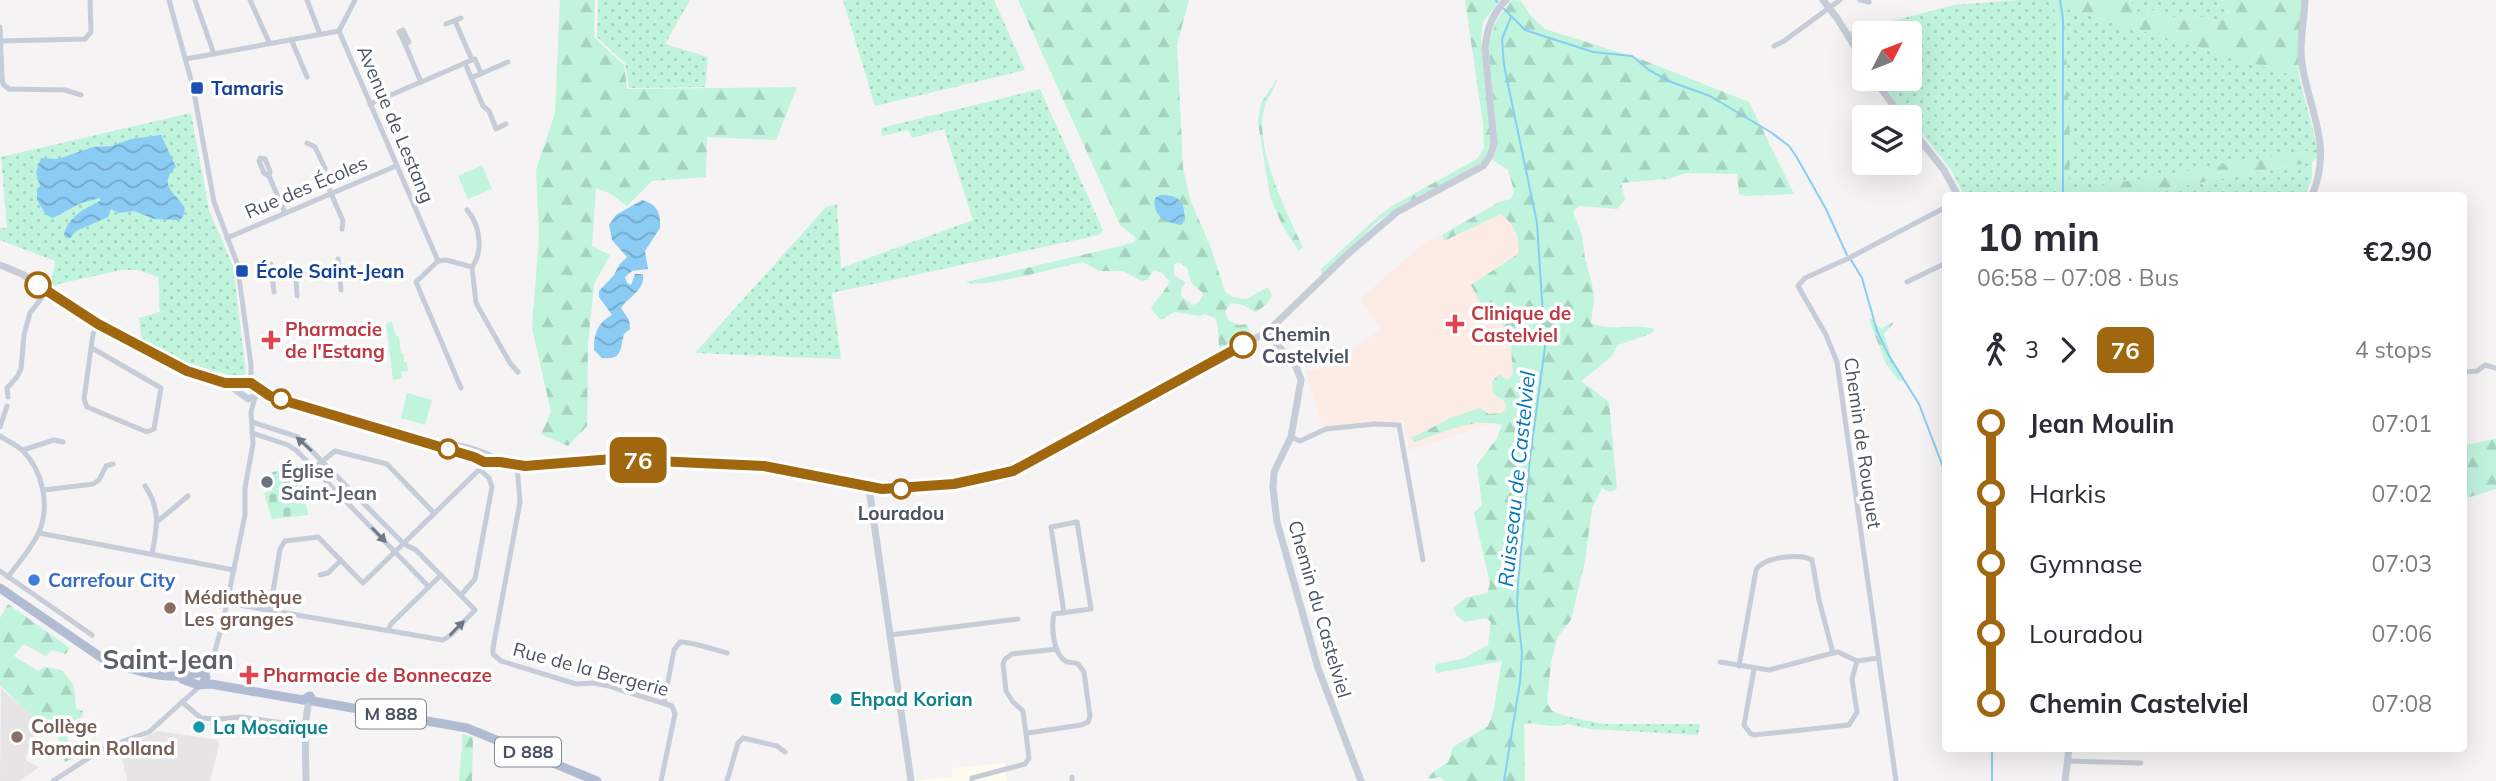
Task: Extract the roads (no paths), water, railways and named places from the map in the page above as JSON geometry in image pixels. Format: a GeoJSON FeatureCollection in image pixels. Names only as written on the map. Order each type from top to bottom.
{"type":"FeatureCollection","features":[{"type":"Feature","properties":{"kind":"main road","name":"M 888"},"geometry":{"type":"LineString","coordinates":[[3,590],[102,658],[131,669],[467,728]]}},
{"type":"Feature","properties":{"kind":"main road","name":"M 888"},"geometry":{"type":"LineString","coordinates":[[200,679],[268,693]]}},
{"type":"Feature","properties":{"kind":"main road","name":"D 888"},"geometry":{"type":"LineString","coordinates":[[467,728],[603,781]]}},
{"type":"Feature","properties":{"kind":"street"},"geometry":{"type":"LineString","coordinates":[[1,41],[85,39],[91,32],[90,0]]}},
{"type":"Feature","properties":{"kind":"street"},"geometry":{"type":"LineString","coordinates":[[169,0],[186,59],[214,202],[237,263],[251,365],[251,385],[255,397],[251,412]]}},
{"type":"Feature","properties":{"kind":"street"},"geometry":{"type":"LineString","coordinates":[[195,0],[214,54]]}},
{"type":"Feature","properties":{"kind":"street"},"geometry":{"type":"LineString","coordinates":[[250,0],[269,42]]}},
{"type":"Feature","properties":{"kind":"street"},"geometry":{"type":"LineString","coordinates":[[307,0],[320,34]]}},
{"type":"Feature","properties":{"kind":"street","name":"Avenue de Lestang"},"geometry":{"type":"LineString","coordinates":[[355,0],[339,31],[438,261]]}},
{"type":"Feature","properties":{"kind":"street"},"geometry":{"type":"LineString","coordinates":[[1823,0],[1852,43]]}},
{"type":"Feature","properties":{"kind":"street"},"geometry":{"type":"LineString","coordinates":[[1774,46],[1840,0]]}},
{"type":"Feature","properties":{"kind":"street"},"geometry":{"type":"LineString","coordinates":[[1860,0],[1869,2]]}},
{"type":"Feature","properties":{"kind":"street"},"geometry":{"type":"LineString","coordinates":[[2305,0],[2302,69],[2321,143],[2321,167],[2313,192]]}},
{"type":"Feature","properties":{"kind":"street"},"geometry":{"type":"LineString","coordinates":[[0,265],[22,274],[98,324],[187,371],[225,383],[251,385],[270,396],[484,460],[516,466],[543,467],[584,460],[613,459],[764,466],[869,488],[934,487],[986,478],[1013,471],[1267,332],[1390,217],[1411,203],[1478,170],[1493,151],[1494,135],[1485,48],[1486,34],[1488,25],[1503,3]]}},
{"type":"Feature","properties":{"kind":"street"},"geometry":{"type":"LineString","coordinates":[[446,24],[458,19],[472,60],[475,59],[481,73]]}},
{"type":"Feature","properties":{"kind":"street"},"geometry":{"type":"LineString","coordinates":[[0,27],[3,84],[9,89],[65,90],[81,95]]}},
{"type":"Feature","properties":{"kind":"street"},"geometry":{"type":"LineString","coordinates":[[186,59],[339,31]]}},
{"type":"Feature","properties":{"kind":"street"},"geometry":{"type":"LineString","coordinates":[[291,39],[307,77]]}},
{"type":"Feature","properties":{"kind":"street"},"geometry":{"type":"LineString","coordinates":[[405,44],[421,82]]}},
{"type":"Feature","properties":{"kind":"street"},"geometry":{"type":"LineString","coordinates":[[370,104],[472,60]]}},
{"type":"Feature","properties":{"kind":"street"},"geometry":{"type":"LineString","coordinates":[[471,78],[508,62]]}},
{"type":"Feature","properties":{"kind":"street"},"geometry":{"type":"LineString","coordinates":[[465,64],[482,106],[489,111],[496,129],[506,124]]}},
{"type":"Feature","properties":{"kind":"street"},"geometry":{"type":"LineString","coordinates":[[1922,142],[1944,170],[1956,192]]}},
{"type":"Feature","properties":{"kind":"street"},"geometry":{"type":"LineString","coordinates":[[307,143],[315,147],[324,169],[324,177],[343,221],[342,229]]}},
{"type":"Feature","properties":{"kind":"street","name":"Rue des Écoles"},"geometry":{"type":"LineString","coordinates":[[228,238],[397,166]]}},
{"type":"Feature","properties":{"kind":"street"},"geometry":{"type":"LineString","coordinates":[[269,176],[285,213]]}},
{"type":"Feature","properties":{"kind":"street","name":"Chemin de Rouquet"},"geometry":{"type":"LineString","coordinates":[[1896,781],[1836,362],[1826,335],[1798,286],[1805,278],[1942,209]]}},
{"type":"Feature","properties":{"kind":"street"},"geometry":{"type":"LineString","coordinates":[[467,210],[473,216],[480,242],[477,260],[471,267],[476,303],[510,363],[518,372]]}},
{"type":"Feature","properties":{"kind":"street"},"geometry":{"type":"LineString","coordinates":[[338,259],[341,290]]}},
{"type":"Feature","properties":{"kind":"street"},"geometry":{"type":"LineString","coordinates":[[461,388],[416,282],[438,261],[446,260],[471,267]]}},
{"type":"Feature","properties":{"kind":"street"},"geometry":{"type":"LineString","coordinates":[[271,264],[274,292]]}},
{"type":"Feature","properties":{"kind":"street"},"geometry":{"type":"LineString","coordinates":[[1907,282],[1942,264]]}},
{"type":"Feature","properties":{"kind":"street"},"geometry":{"type":"LineString","coordinates":[[273,278],[340,272]]}},
{"type":"Feature","properties":{"kind":"street"},"geometry":{"type":"LineString","coordinates":[[296,276],[297,296]]}},
{"type":"Feature","properties":{"kind":"street"},"geometry":{"type":"LineString","coordinates":[[8,397],[7,388],[20,369],[30,313],[47,291]]}},
{"type":"Feature","properties":{"kind":"street"},"geometry":{"type":"LineString","coordinates":[[92,348],[161,388],[154,429],[147,432],[87,407],[84,399],[93,334],[98,324]]}},
{"type":"Feature","properties":{"kind":"street","name":"Chemin du Castelviel"},"geometry":{"type":"LineString","coordinates":[[1267,332],[1300,373],[1291,437],[1274,472],[1277,522],[1318,668],[1361,781]]}},
{"type":"Feature","properties":{"kind":"street"},"geometry":{"type":"LineString","coordinates":[[2467,372],[2477,371],[2485,365],[2496,368]]}},
{"type":"Feature","properties":{"kind":"street"},"geometry":{"type":"LineString","coordinates":[[225,383],[243,395],[270,396]]}},
{"type":"Feature","properties":{"kind":"street"},"geometry":{"type":"LineString","coordinates":[[243,395],[251,385]]}},
{"type":"Feature","properties":{"kind":"street"},"geometry":{"type":"LineString","coordinates":[[53,781],[104,748],[149,732],[188,696],[214,656],[245,514],[252,422],[251,412],[243,395]]}},
{"type":"Feature","properties":{"kind":"street"},"geometry":{"type":"LineString","coordinates":[[0,427],[7,406]]}},
{"type":"Feature","properties":{"kind":"street"},"geometry":{"type":"LineString","coordinates":[[227,603],[446,640],[475,610],[416,550],[404,544],[298,437],[252,422]]}},
{"type":"Feature","properties":{"kind":"street"},"geometry":{"type":"LineString","coordinates":[[1291,437],[1300,441],[1326,429],[1375,424],[1399,425],[1423,560]]}},
{"type":"Feature","properties":{"kind":"street"},"geometry":{"type":"LineString","coordinates":[[252,433],[293,447],[429,587]]}},
{"type":"Feature","properties":{"kind":"street"},"geometry":{"type":"LineString","coordinates":[[0,436],[23,450],[36,469],[44,490],[39,533],[5,576],[3,590]]}},
{"type":"Feature","properties":{"kind":"street"},"geometry":{"type":"LineString","coordinates":[[23,450],[54,440],[64,442]]}},
{"type":"Feature","properties":{"kind":"street"},"geometry":{"type":"LineString","coordinates":[[314,468],[330,453],[339,451],[383,462],[434,513]]}},
{"type":"Feature","properties":{"kind":"street"},"geometry":{"type":"LineString","coordinates":[[270,610],[280,549],[285,541],[318,537],[363,583],[484,460]]}},
{"type":"Feature","properties":{"kind":"street"},"geometry":{"type":"LineString","coordinates":[[461,595],[475,579],[492,487],[484,460]]}},
{"type":"Feature","properties":{"kind":"street"},"geometry":{"type":"LineString","coordinates":[[44,490],[93,484],[99,480],[106,466],[113,464]]}},
{"type":"Feature","properties":{"kind":"street","name":"Rue de la Bergerie"},"geometry":{"type":"LineString","coordinates":[[516,466],[520,502],[493,654],[500,661],[576,684],[609,686],[672,706],[675,714],[661,781]]}},
{"type":"Feature","properties":{"kind":"street"},"geometry":{"type":"LineString","coordinates":[[145,486],[152,497],[158,521],[152,554]]}},
{"type":"Feature","properties":{"kind":"street"},"geometry":{"type":"LineString","coordinates":[[869,488],[911,781]]}},
{"type":"Feature","properties":{"kind":"street"},"geometry":{"type":"LineString","coordinates":[[158,521],[188,496]]}},
{"type":"Feature","properties":{"kind":"street"},"geometry":{"type":"LineString","coordinates":[[1028,733],[1081,725],[1088,722],[1090,716],[1082,667],[1063,660],[1057,649],[1052,622],[1054,614],[1064,613],[1091,609],[1077,522],[1051,527],[1064,613]]}},
{"type":"Feature","properties":{"kind":"street"},"geometry":{"type":"LineString","coordinates":[[39,533],[234,570]]}},
{"type":"Feature","properties":{"kind":"street"},"geometry":{"type":"LineString","coordinates":[[1740,666],[1756,570],[1761,562],[1769,559],[1804,556],[1812,560],[1833,653]]}},
{"type":"Feature","properties":{"kind":"street"},"geometry":{"type":"LineString","coordinates":[[320,575],[328,573],[341,560]]}},
{"type":"Feature","properties":{"kind":"street"},"geometry":{"type":"LineString","coordinates":[[388,631],[391,624],[441,575]]}},
{"type":"Feature","properties":{"kind":"street"},"geometry":{"type":"LineString","coordinates":[[5,576],[92,635]]}},
{"type":"Feature","properties":{"kind":"street"},"geometry":{"type":"LineString","coordinates":[[890,635],[1018,620]]}},
{"type":"Feature","properties":{"kind":"street"},"geometry":{"type":"LineString","coordinates":[[664,702],[674,650],[680,642],[727,653]]}},
{"type":"Feature","properties":{"kind":"street"},"geometry":{"type":"LineString","coordinates":[[972,780],[1025,764],[1030,758],[1023,711],[1006,691],[1003,664],[1008,655],[1057,649]]}},
{"type":"Feature","properties":{"kind":"street"},"geometry":{"type":"LineString","coordinates":[[1720,662],[1769,670],[1833,653],[1857,660],[1878,658]]}},
{"type":"Feature","properties":{"kind":"street"},"geometry":{"type":"LineString","coordinates":[[1754,668],[1744,725],[1754,735],[1850,725],[1857,712],[1852,679],[1857,660]]}},
{"type":"Feature","properties":{"kind":"street"},"geometry":{"type":"LineString","coordinates":[[182,702],[201,718],[241,717],[305,726]]}},
{"type":"Feature","properties":{"kind":"street"},"geometry":{"type":"LineString","coordinates":[[306,781],[305,726],[308,702]]}},
{"type":"Feature","properties":{"kind":"street"},"geometry":{"type":"LineString","coordinates":[[727,781],[738,743],[743,738],[777,746],[785,752]]}},
{"type":"Feature","properties":{"kind":"street"},"geometry":{"type":"LineString","coordinates":[[2066,781],[2068,752]]}},
{"type":"Feature","properties":{"kind":"street"},"geometry":{"type":"LineString","coordinates":[[2067,761],[2141,763]]}},
{"type":"Feature","properties":{"kind":"water"},"geometry":{"type":"Polygon","coordinates":[[[161,135],[176,167],[168,179],[168,184],[185,208],[183,217],[179,220],[154,219],[134,211],[118,213],[111,209],[108,217],[66,238],[66,229],[73,219],[100,201],[100,198],[81,203],[53,218],[46,215],[37,200],[37,189],[40,186],[36,172],[41,158],[58,159],[93,147],[112,146],[131,139],[161,135]]]}},
{"type":"Feature","properties":{"kind":"water"},"geometry":{"type":"Polygon","coordinates":[[[1160,195],[1172,196],[1182,203],[1185,220],[1181,225],[1165,220],[1158,214],[1155,198],[1160,195]]]}},
{"type":"Feature","properties":{"kind":"water"},"geometry":{"type":"Polygon","coordinates":[[[642,200],[657,210],[660,228],[645,251],[648,269],[632,271],[625,277],[631,285],[635,274],[643,274],[639,289],[621,308],[629,320],[630,329],[624,334],[617,355],[602,358],[594,350],[596,334],[600,325],[612,315],[599,297],[599,291],[627,257],[612,240],[609,225],[616,215],[642,200]]]}},
{"type":"Feature","properties":{"kind":"waterway"},"geometry":{"type":"LineString","coordinates":[[2060,0],[2063,19],[2063,192]]}},
{"type":"Feature","properties":{"kind":"waterway","name":"Ruisseau de Castelviel"},"geometry":{"type":"LineString","coordinates":[[1504,9],[1525,30],[1593,52],[1632,56],[1649,70],[1671,82],[1710,96],[1772,133],[1789,146],[1796,156],[1826,209],[1847,255]]}},
{"type":"Feature","properties":{"kind":"waterway","name":"Ruisseau de Castelviel"},"geometry":{"type":"LineString","coordinates":[[1504,781],[1520,682],[1522,653],[1517,608],[1518,583],[1530,458],[1545,347],[1537,223],[1504,65],[1502,39],[1511,17]]}},
{"type":"Feature","properties":{"kind":"waterway"},"geometry":{"type":"LineString","coordinates":[[1851,260],[1862,278],[1877,331],[1919,404],[1942,464]]}},
{"type":"Feature","properties":{"kind":"waterway"},"geometry":{"type":"LineString","coordinates":[[1992,752],[1992,781]]}},
{"type":"Feature","properties":{"kind":"place","name":"Tamaris"},"geometry":{"type":"Point","coordinates":[197,88]}},
{"type":"Feature","properties":{"kind":"place","name":"École Saint-Jean"},"geometry":{"type":"Point","coordinates":[242,271]}},
{"type":"Feature","properties":{"kind":"place","name":"Clinique de Castelviel"},"geometry":{"type":"Point","coordinates":[1455,324]}},
{"type":"Feature","properties":{"kind":"place","name":"Pharmacie de l'Estang"},"geometry":{"type":"Point","coordinates":[271,340]}},
{"type":"Feature","properties":{"kind":"place","name":"Chemin Castelviel"},"geometry":{"type":"Point","coordinates":[1243,345]}},
{"type":"Feature","properties":{"kind":"place","name":"Église Saint-Jean"},"geometry":{"type":"Point","coordinates":[267,482]}},
{"type":"Feature","properties":{"kind":"place","name":"Louradou"},"geometry":{"type":"Point","coordinates":[901,489]}},
{"type":"Feature","properties":{"kind":"place","name":"Carrefour City"},"geometry":{"type":"Point","coordinates":[34,580]}},
{"type":"Feature","properties":{"kind":"place","name":"Médiathèque Les granges"},"geometry":{"type":"Point","coordinates":[170,608]}},
{"type":"Feature","properties":{"kind":"place","name":"Pharmacie de Bonnecaze"},"geometry":{"type":"Point","coordinates":[249,675]}},
{"type":"Feature","properties":{"kind":"place","name":"Ehpad Korian"},"geometry":{"type":"Point","coordinates":[836,699]}},
{"type":"Feature","properties":{"kind":"place","name":"La Mosaïque"},"geometry":{"type":"Point","coordinates":[199,727]}},
{"type":"Feature","properties":{"kind":"place","name":"Collège Romain Rolland"},"geometry":{"type":"Point","coordinates":[17,737]}},
{"type":"Feature","properties":{"kind":"district","name":"Saint-Jean"},"geometry":{"type":"Point","coordinates":[168,660]}}]}
